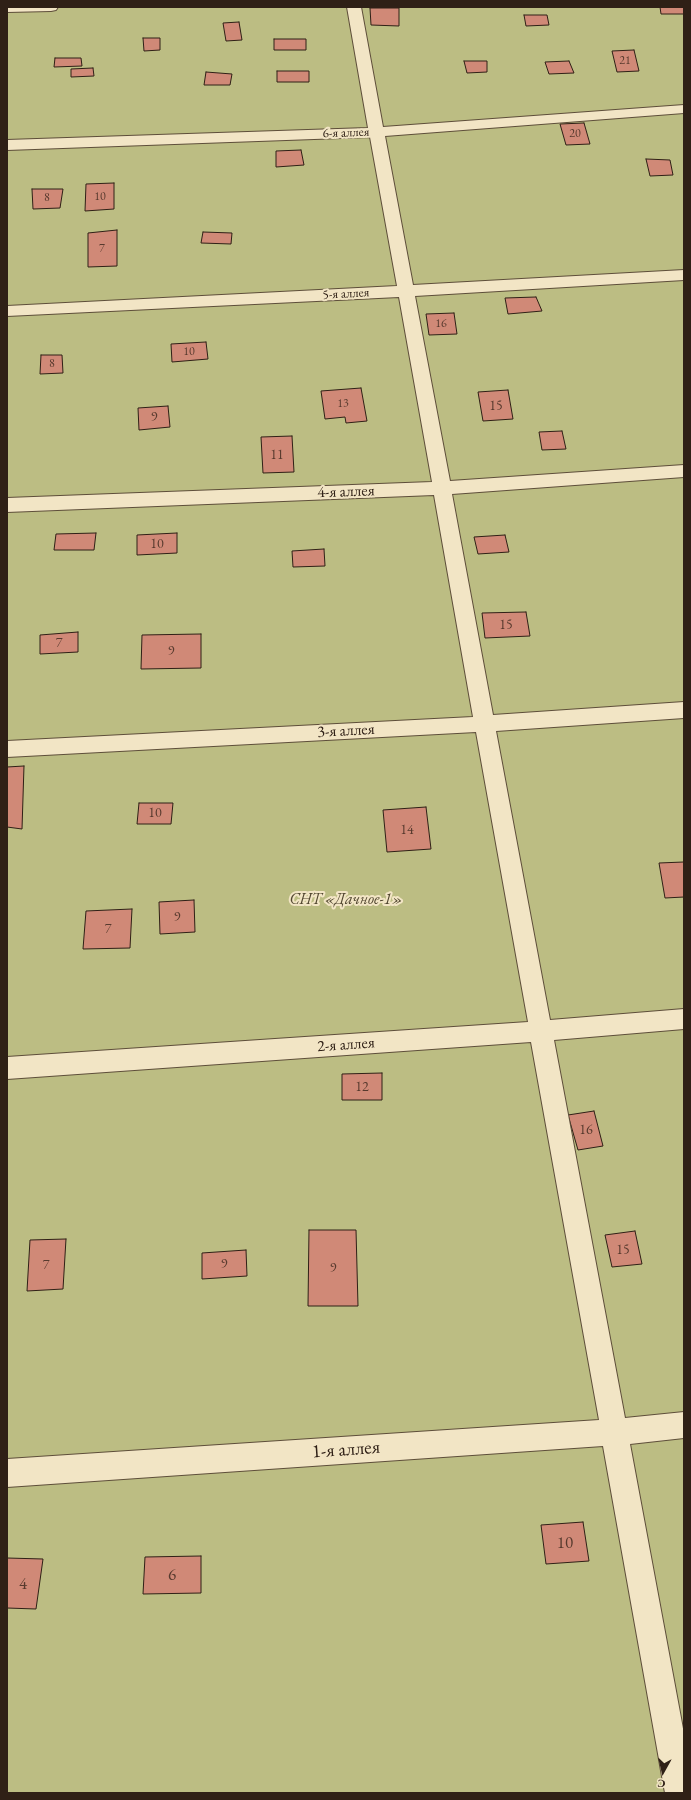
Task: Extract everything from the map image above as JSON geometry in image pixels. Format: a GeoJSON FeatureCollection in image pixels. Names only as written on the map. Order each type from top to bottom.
{"type":"FeatureCollection","features":[{"type":"Feature","properties":{"kind":"lane"},"geometry":{"type":"LineString","coordinates":[[7,8],[51,7]]}},
{"type":"Feature","properties":{"kind":"lane"},"geometry":{"type":"LineString","coordinates":[[354,7],[680,1793]]}},
{"type":"Feature","properties":{"kind":"lane","name":"6-я аллея"},"geometry":{"type":"LineString","coordinates":[[7,145],[377,132],[684,109]]}},
{"type":"Feature","properties":{"kind":"lane","name":"5-я аллея"},"geometry":{"type":"LineString","coordinates":[[7,311],[406,291],[684,275]]}},
{"type":"Feature","properties":{"kind":"lane","name":"4-я аллея"},"geometry":{"type":"LineString","coordinates":[[7,505],[442,488],[684,471]]}},
{"type":"Feature","properties":{"kind":"lane","name":"3-я аллея"},"geometry":{"type":"LineString","coordinates":[[7,748],[485,724],[684,710]]}},
{"type":"Feature","properties":{"kind":"lane","name":"2-я аллея"},"geometry":{"type":"LineString","coordinates":[[7,1068],[541,1031],[684,1019]]}},
{"type":"Feature","properties":{"kind":"lane","name":"1-я аллея"},"geometry":{"type":"LineString","coordinates":[[7,1473],[614,1432],[684,1425]]}},
{"type":"Feature","properties":{"kind":"green space","name":"СНТ «Дачное-1»"},"geometry":{"type":"Polygon","coordinates":[[[7,7],[684,7],[684,1793],[7,1793],[7,7]]]}},
{"type":"Feature","properties":{"kind":"building"},"geometry":{"type":"Polygon","coordinates":[[[660,7],[684,7],[684,14],[661,14],[660,7]]]}},
{"type":"Feature","properties":{"kind":"building"},"geometry":{"type":"Polygon","coordinates":[[[370,8],[399,8],[399,26],[371,25],[370,8]]]}},
{"type":"Feature","properties":{"kind":"building"},"geometry":{"type":"Polygon","coordinates":[[[524,15],[547,15],[549,25],[526,26],[524,15]]]}},
{"type":"Feature","properties":{"kind":"building"},"geometry":{"type":"Polygon","coordinates":[[[239,22],[242,40],[226,41],[223,23],[239,22]]]}},
{"type":"Feature","properties":{"kind":"building"},"geometry":{"type":"Polygon","coordinates":[[[143,38],[160,38],[160,50],[144,51],[143,38]]]}},
{"type":"Feature","properties":{"kind":"building"},"geometry":{"type":"Polygon","coordinates":[[[274,39],[306,39],[306,50],[274,50],[274,39]]]}},
{"type":"Feature","properties":{"kind":"building"},"geometry":{"type":"Polygon","coordinates":[[[634,50],[639,71],[617,72],[612,51],[634,50]]]}},
{"type":"Feature","properties":{"kind":"building"},"geometry":{"type":"Polygon","coordinates":[[[55,58],[81,58],[82,66],[54,67],[55,58]]]}},
{"type":"Feature","properties":{"kind":"building"},"geometry":{"type":"Polygon","coordinates":[[[464,61],[487,61],[487,72],[467,73],[464,61]]]}},
{"type":"Feature","properties":{"kind":"building"},"geometry":{"type":"Polygon","coordinates":[[[569,61],[574,73],[549,74],[545,62],[569,61]]]}},
{"type":"Feature","properties":{"kind":"building"},"geometry":{"type":"Polygon","coordinates":[[[93,68],[94,76],[71,77],[71,69],[93,68]]]}},
{"type":"Feature","properties":{"kind":"building"},"geometry":{"type":"Polygon","coordinates":[[[277,71],[309,71],[309,82],[277,82],[277,71]]]}},
{"type":"Feature","properties":{"kind":"building"},"geometry":{"type":"Polygon","coordinates":[[[206,72],[232,74],[230,85],[204,85],[206,72]]]}},
{"type":"Feature","properties":{"kind":"building"},"geometry":{"type":"Polygon","coordinates":[[[584,123],[590,144],[566,145],[560,124],[584,123]]]}},
{"type":"Feature","properties":{"kind":"building"},"geometry":{"type":"Polygon","coordinates":[[[301,150],[304,165],[276,167],[276,151],[301,150]]]}},
{"type":"Feature","properties":{"kind":"building"},"geometry":{"type":"Polygon","coordinates":[[[646,159],[670,160],[673,175],[650,176],[646,159]]]}},
{"type":"Feature","properties":{"kind":"building"},"geometry":{"type":"Polygon","coordinates":[[[114,183],[114,209],[85,211],[86,184],[114,183]]]}},
{"type":"Feature","properties":{"kind":"building"},"geometry":{"type":"Polygon","coordinates":[[[32,189],[63,189],[60,208],[33,209],[32,189]]]}},
{"type":"Feature","properties":{"kind":"building"},"geometry":{"type":"Polygon","coordinates":[[[117,230],[117,266],[88,267],[88,233],[117,230]]]}},
{"type":"Feature","properties":{"kind":"building"},"geometry":{"type":"Polygon","coordinates":[[[203,232],[232,233],[231,244],[201,243],[203,232]]]}},
{"type":"Feature","properties":{"kind":"building"},"geometry":{"type":"Polygon","coordinates":[[[536,297],[542,311],[508,314],[505,298],[536,297]]]}},
{"type":"Feature","properties":{"kind":"building"},"geometry":{"type":"Polygon","coordinates":[[[454,313],[457,334],[429,335],[426,314],[454,313]]]}},
{"type":"Feature","properties":{"kind":"building"},"geometry":{"type":"Polygon","coordinates":[[[206,342],[208,359],[172,362],[171,344],[206,342]]]}},
{"type":"Feature","properties":{"kind":"building"},"geometry":{"type":"Polygon","coordinates":[[[41,355],[62,355],[63,373],[40,374],[41,355]]]}},
{"type":"Feature","properties":{"kind":"building"},"geometry":{"type":"Polygon","coordinates":[[[361,388],[367,421],[346,423],[345,417],[325,419],[321,391],[361,388]]]}},
{"type":"Feature","properties":{"kind":"building"},"geometry":{"type":"Polygon","coordinates":[[[508,390],[513,419],[483,421],[478,392],[508,390]]]}},
{"type":"Feature","properties":{"kind":"building"},"geometry":{"type":"Polygon","coordinates":[[[168,406],[170,427],[139,430],[138,408],[168,406]]]}},
{"type":"Feature","properties":{"kind":"building"},"geometry":{"type":"Polygon","coordinates":[[[562,431],[566,449],[542,450],[539,432],[562,431]]]}},
{"type":"Feature","properties":{"kind":"building"},"geometry":{"type":"Polygon","coordinates":[[[292,436],[294,472],[263,473],[261,437],[292,436]]]}},
{"type":"Feature","properties":{"kind":"building"},"geometry":{"type":"Polygon","coordinates":[[[96,533],[94,550],[54,550],[56,534],[96,533]]]}},
{"type":"Feature","properties":{"kind":"building"},"geometry":{"type":"Polygon","coordinates":[[[177,533],[177,553],[137,555],[137,535],[177,533]]]}},
{"type":"Feature","properties":{"kind":"building"},"geometry":{"type":"Polygon","coordinates":[[[505,535],[509,552],[478,554],[474,537],[505,535]]]}},
{"type":"Feature","properties":{"kind":"building"},"geometry":{"type":"Polygon","coordinates":[[[324,549],[325,566],[293,567],[292,551],[324,549]]]}},
{"type":"Feature","properties":{"kind":"building"},"geometry":{"type":"Polygon","coordinates":[[[526,612],[530,636],[485,638],[482,613],[526,612]]]}},
{"type":"Feature","properties":{"kind":"building"},"geometry":{"type":"Polygon","coordinates":[[[78,632],[78,652],[40,654],[40,635],[78,632]]]}},
{"type":"Feature","properties":{"kind":"building"},"geometry":{"type":"Polygon","coordinates":[[[201,634],[201,668],[141,669],[142,635],[201,634]]]}},
{"type":"Feature","properties":{"kind":"building"},"geometry":{"type":"Polygon","coordinates":[[[24,766],[22,829],[7,827],[7,767],[24,766]]]}},
{"type":"Feature","properties":{"kind":"building"},"geometry":{"type":"Polygon","coordinates":[[[139,803],[173,803],[171,824],[137,824],[139,803]]]}},
{"type":"Feature","properties":{"kind":"building"},"geometry":{"type":"Polygon","coordinates":[[[426,807],[431,849],[387,852],[383,810],[426,807]]]}},
{"type":"Feature","properties":{"kind":"building"},"geometry":{"type":"Polygon","coordinates":[[[684,862],[684,897],[665,898],[659,863],[684,862]]]}},
{"type":"Feature","properties":{"kind":"building"},"geometry":{"type":"Polygon","coordinates":[[[194,900],[195,932],[160,934],[159,902],[194,900]]]}},
{"type":"Feature","properties":{"kind":"building"},"geometry":{"type":"Polygon","coordinates":[[[132,909],[130,948],[83,949],[86,911],[132,909]]]}},
{"type":"Feature","properties":{"kind":"building"},"geometry":{"type":"Polygon","coordinates":[[[382,1073],[382,1100],[342,1100],[342,1074],[382,1073]]]}},
{"type":"Feature","properties":{"kind":"building"},"geometry":{"type":"Polygon","coordinates":[[[594,1111],[603,1146],[578,1150],[568,1115],[594,1111]]]}},
{"type":"Feature","properties":{"kind":"building"},"geometry":{"type":"Polygon","coordinates":[[[309,1230],[356,1230],[358,1306],[308,1306],[309,1230]]]}},
{"type":"Feature","properties":{"kind":"building"},"geometry":{"type":"Polygon","coordinates":[[[635,1231],[642,1264],[612,1267],[605,1235],[635,1231]]]}},
{"type":"Feature","properties":{"kind":"building"},"geometry":{"type":"Polygon","coordinates":[[[66,1239],[63,1289],[27,1291],[30,1240],[66,1239]]]}},
{"type":"Feature","properties":{"kind":"building"},"geometry":{"type":"Polygon","coordinates":[[[246,1250],[247,1276],[202,1279],[202,1253],[246,1250]]]}},
{"type":"Feature","properties":{"kind":"building"},"geometry":{"type":"Polygon","coordinates":[[[583,1522],[589,1561],[546,1564],[541,1525],[583,1522]]]}},
{"type":"Feature","properties":{"kind":"building"},"geometry":{"type":"Polygon","coordinates":[[[201,1556],[201,1593],[143,1594],[145,1557],[201,1556]]]}},
{"type":"Feature","properties":{"kind":"building"},"geometry":{"type":"Polygon","coordinates":[[[7,1558],[43,1559],[36,1609],[7,1608],[7,1558]]]}}]}
